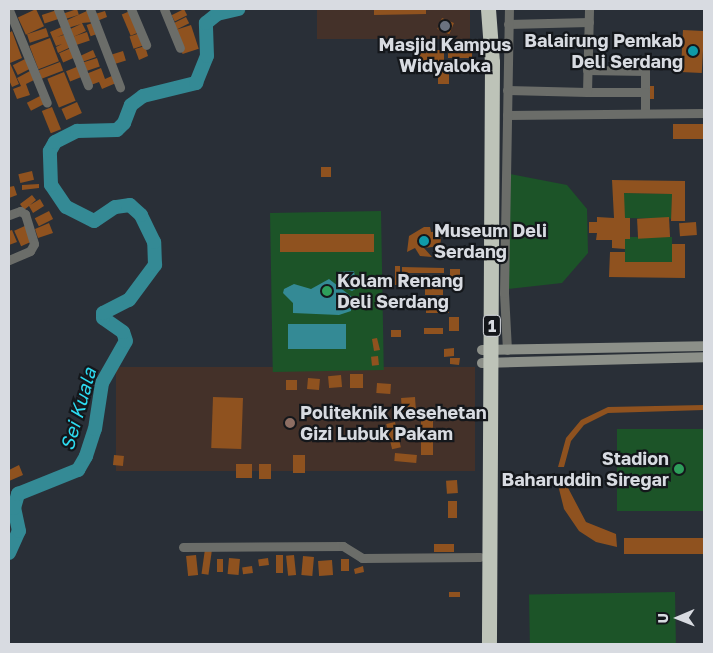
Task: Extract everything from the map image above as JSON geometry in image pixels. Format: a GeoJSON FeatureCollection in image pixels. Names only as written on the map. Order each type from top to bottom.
{"type":"FeatureCollection","features":[{"type":"Feature","properties":{"kind":"highway","name":"1"},"geometry":{"type":"LineString","coordinates":[[479,9],[491,355],[480,557],[479,644]]}},
{"type":"Feature","properties":{"kind":"highway","name":"1"},"geometry":{"type":"LineString","coordinates":[[488,9],[492,62],[489,644]]}},
{"type":"Feature","properties":{"kind":"street"},"geometry":{"type":"LineString","coordinates":[[58,9],[88,85]]}},
{"type":"Feature","properties":{"kind":"street"},"geometry":{"type":"LineString","coordinates":[[90,9],[120,87]]}},
{"type":"Feature","properties":{"kind":"street"},"geometry":{"type":"LineString","coordinates":[[131,9],[146,45]]}},
{"type":"Feature","properties":{"kind":"street"},"geometry":{"type":"LineString","coordinates":[[164,9],[180,48]]}},
{"type":"Feature","properties":{"kind":"street"},"geometry":{"type":"LineString","coordinates":[[491,355],[507,116],[508,9]]}},
{"type":"Feature","properties":{"kind":"street"},"geometry":{"type":"LineString","coordinates":[[587,92],[589,9]]}},
{"type":"Feature","properties":{"kind":"street"},"geometry":{"type":"LineString","coordinates":[[9,10],[47,103]]}},
{"type":"Feature","properties":{"kind":"street"},"geometry":{"type":"LineString","coordinates":[[508,24],[589,22]]}},
{"type":"Feature","properties":{"kind":"street"},"geometry":{"type":"LineString","coordinates":[[587,70],[644,71],[645,113]]}},
{"type":"Feature","properties":{"kind":"street"},"geometry":{"type":"LineString","coordinates":[[507,90],[645,92]]}},
{"type":"Feature","properties":{"kind":"street"},"geometry":{"type":"LineString","coordinates":[[507,116],[704,113]]}},
{"type":"Feature","properties":{"kind":"street"},"geometry":{"type":"LineString","coordinates":[[9,215],[20,211],[25,214],[34,244],[30,251],[9,260]]}},
{"type":"Feature","properties":{"kind":"street"},"geometry":{"type":"LineString","coordinates":[[491,355],[704,346]]}},
{"type":"Feature","properties":{"kind":"street"},"geometry":{"type":"LineString","coordinates":[[491,355],[704,358]]}},
{"type":"Feature","properties":{"kind":"street"},"geometry":{"type":"LineString","coordinates":[[183,547],[343,546],[362,558],[480,557]]}},
{"type":"Feature","properties":{"kind":"shaded area"},"geometry":{"type":"Polygon","coordinates":[[[317,9],[470,9],[470,39],[317,39],[317,9]]]}},
{"type":"Feature","properties":{"kind":"shaded area","name":"Politeknik Kesehetan Gizi Lubuk Pakam"},"geometry":{"type":"Polygon","coordinates":[[[116,367],[475,367],[475,471],[116,471],[116,367]]]}},
{"type":"Feature","properties":{"kind":"green space"},"geometry":{"type":"Polygon","coordinates":[[[510,174],[567,185],[587,209],[588,253],[562,283],[508,289],[510,174]]]}},
{"type":"Feature","properties":{"kind":"green space"},"geometry":{"type":"Polygon","coordinates":[[[624,193],[672,194],[672,219],[624,218],[624,193]]]}},
{"type":"Feature","properties":{"kind":"green space","name":"Kolam Renang Deli Serdang"},"geometry":{"type":"Polygon","coordinates":[[[381,211],[384,370],[273,372],[270,213],[381,211]]]}},
{"type":"Feature","properties":{"kind":"green space"},"geometry":{"type":"Polygon","coordinates":[[[625,237],[672,237],[672,262],[625,262],[625,237]]]}},
{"type":"Feature","properties":{"kind":"green space"},"geometry":{"type":"Polygon","coordinates":[[[617,429],[704,429],[704,511],[617,511],[617,429]]]}},
{"type":"Feature","properties":{"kind":"green space"},"geometry":{"type":"Polygon","coordinates":[[[675,592],[676,644],[530,644],[529,595],[675,592]]]}},
{"type":"Feature","properties":{"kind":"water"},"geometry":{"type":"Polygon","coordinates":[[[354,271],[357,288],[352,291],[343,287],[336,272],[354,271]]]}},
{"type":"Feature","properties":{"kind":"water"},"geometry":{"type":"Polygon","coordinates":[[[329,279],[352,297],[351,311],[339,315],[293,313],[293,303],[283,293],[284,289],[294,284],[311,289],[329,279]]]}},
{"type":"Feature","properties":{"kind":"water"},"geometry":{"type":"Polygon","coordinates":[[[288,324],[346,324],[346,349],[288,349],[288,324]]]}},
{"type":"Feature","properties":{"kind":"building"},"geometry":{"type":"Polygon","coordinates":[[[36,9],[44,26],[26,35],[18,17],[36,9]]]}},
{"type":"Feature","properties":{"kind":"building"},"geometry":{"type":"Polygon","coordinates":[[[77,9],[79,15],[65,19],[63,14],[77,9]]]}},
{"type":"Feature","properties":{"kind":"building"},"geometry":{"type":"Polygon","coordinates":[[[184,9],[187,15],[175,22],[172,15],[184,9]]]}},
{"type":"Feature","properties":{"kind":"building"},"geometry":{"type":"Polygon","coordinates":[[[374,9],[426,9],[426,14],[374,15],[374,9]]]}},
{"type":"Feature","properties":{"kind":"building"},"geometry":{"type":"Polygon","coordinates":[[[57,10],[60,19],[45,24],[42,15],[57,10]]]}},
{"type":"Feature","properties":{"kind":"building"},"geometry":{"type":"Polygon","coordinates":[[[89,10],[93,22],[82,23],[86,31],[71,38],[68,30],[81,24],[68,28],[65,21],[89,10]]]}},
{"type":"Feature","properties":{"kind":"building"},"geometry":{"type":"Polygon","coordinates":[[[105,11],[107,17],[97,21],[95,14],[105,11]]]}},
{"type":"Feature","properties":{"kind":"building"},"geometry":{"type":"Polygon","coordinates":[[[130,11],[139,32],[131,36],[122,15],[130,11]]]}},
{"type":"Feature","properties":{"kind":"building"},"geometry":{"type":"Polygon","coordinates":[[[186,17],[189,23],[177,30],[174,23],[186,17]]]}},
{"type":"Feature","properties":{"kind":"building","name":"Masjid Kampus Widyaloka"},"geometry":{"type":"Polygon","coordinates":[[[442,18],[454,23],[449,34],[437,29],[442,18]]]}},
{"type":"Feature","properties":{"kind":"building"},"geometry":{"type":"Polygon","coordinates":[[[95,22],[99,33],[91,36],[87,25],[95,22]]]}},
{"type":"Feature","properties":{"kind":"building"},"geometry":{"type":"Polygon","coordinates":[[[191,25],[199,49],[183,54],[175,30],[191,25]]]}},
{"type":"Feature","properties":{"kind":"building"},"geometry":{"type":"Polygon","coordinates":[[[64,26],[67,33],[57,37],[67,34],[71,47],[58,53],[56,47],[62,44],[56,46],[50,32],[64,26]]]}},
{"type":"Feature","properties":{"kind":"building"},"geometry":{"type":"Polygon","coordinates":[[[46,28],[49,37],[30,43],[27,34],[46,28]]]}},
{"type":"Feature","properties":{"kind":"building","name":"Balairung Pemkab Deli Serdang"},"geometry":{"type":"Polygon","coordinates":[[[683,30],[704,31],[702,73],[681,72],[683,30]]]}},
{"type":"Feature","properties":{"kind":"building"},"geometry":{"type":"Polygon","coordinates":[[[12,31],[22,58],[10,63],[19,84],[12,87],[9,80],[9,33],[12,31]]]}},
{"type":"Feature","properties":{"kind":"building"},"geometry":{"type":"Polygon","coordinates":[[[87,32],[90,41],[76,45],[73,37],[87,32]]]}},
{"type":"Feature","properties":{"kind":"building"},"geometry":{"type":"Polygon","coordinates":[[[140,33],[144,45],[134,49],[130,36],[140,33]]]}},
{"type":"Feature","properties":{"kind":"building"},"geometry":{"type":"Polygon","coordinates":[[[50,38],[59,61],[38,69],[29,46],[50,38]]]}},
{"type":"Feature","properties":{"kind":"building"},"geometry":{"type":"Polygon","coordinates":[[[145,46],[148,56],[139,60],[135,49],[145,46]]]}},
{"type":"Feature","properties":{"kind":"building"},"geometry":{"type":"Polygon","coordinates":[[[71,48],[75,57],[63,62],[59,53],[71,48]]]}},
{"type":"Feature","properties":{"kind":"building"},"geometry":{"type":"Polygon","coordinates":[[[448,48],[472,48],[472,58],[448,58],[448,48]]]}},
{"type":"Feature","properties":{"kind":"building"},"geometry":{"type":"Polygon","coordinates":[[[93,50],[96,57],[82,62],[80,56],[93,50]]]}},
{"type":"Feature","properties":{"kind":"building"},"geometry":{"type":"Polygon","coordinates":[[[419,50],[444,50],[444,61],[419,61],[419,50]]]}},
{"type":"Feature","properties":{"kind":"building"},"geometry":{"type":"Polygon","coordinates":[[[123,51],[126,61],[112,65],[109,55],[123,51]]]}},
{"type":"Feature","properties":{"kind":"building"},"geometry":{"type":"Polygon","coordinates":[[[27,58],[32,68],[18,75],[13,65],[27,58]]]}},
{"type":"Feature","properties":{"kind":"building"},"geometry":{"type":"Polygon","coordinates":[[[97,58],[100,67],[86,71],[84,62],[97,58]]]}},
{"type":"Feature","properties":{"kind":"building"},"geometry":{"type":"Polygon","coordinates":[[[60,62],[63,70],[42,79],[39,70],[60,62]]]}},
{"type":"Feature","properties":{"kind":"building"},"geometry":{"type":"Polygon","coordinates":[[[79,66],[83,76],[70,81],[66,71],[79,66]]]}},
{"type":"Feature","properties":{"kind":"building"},"geometry":{"type":"Polygon","coordinates":[[[101,68],[105,79],[114,75],[116,83],[102,89],[99,82],[91,85],[86,74],[101,68]]]}},
{"type":"Feature","properties":{"kind":"building"},"geometry":{"type":"Polygon","coordinates":[[[30,71],[34,80],[26,84],[30,95],[17,99],[13,89],[21,86],[17,78],[30,71]]]}},
{"type":"Feature","properties":{"kind":"building"},"geometry":{"type":"Polygon","coordinates":[[[438,71],[449,71],[449,84],[438,84],[438,71]]]}},
{"type":"Feature","properties":{"kind":"building"},"geometry":{"type":"Polygon","coordinates":[[[64,72],[76,101],[59,107],[47,79],[64,72]]]}},
{"type":"Feature","properties":{"kind":"building"},"geometry":{"type":"Polygon","coordinates":[[[649,86],[654,86],[654,99],[649,99],[649,86]]]}},
{"type":"Feature","properties":{"kind":"building"},"geometry":{"type":"Polygon","coordinates":[[[42,95],[46,103],[31,111],[27,103],[42,95]]]}},
{"type":"Feature","properties":{"kind":"building"},"geometry":{"type":"Polygon","coordinates":[[[77,102],[82,113],[66,120],[61,109],[77,102]]]}},
{"type":"Feature","properties":{"kind":"building"},"geometry":{"type":"Polygon","coordinates":[[[52,107],[61,129],[51,133],[42,111],[52,107]]]}},
{"type":"Feature","properties":{"kind":"building"},"geometry":{"type":"Polygon","coordinates":[[[673,124],[704,124],[704,139],[673,139],[673,124]]]}},
{"type":"Feature","properties":{"kind":"building"},"geometry":{"type":"Polygon","coordinates":[[[321,167],[331,167],[331,177],[321,177],[321,167]]]}},
{"type":"Feature","properties":{"kind":"building"},"geometry":{"type":"Polygon","coordinates":[[[32,171],[34,180],[20,183],[18,174],[32,171]]]}},
{"type":"Feature","properties":{"kind":"building"},"geometry":{"type":"Polygon","coordinates":[[[612,180],[685,181],[685,221],[671,221],[672,194],[624,193],[625,218],[630,218],[630,239],[625,239],[625,249],[612,248],[612,240],[596,240],[597,233],[589,233],[589,222],[597,222],[597,217],[614,218],[612,180]]]}},
{"type":"Feature","properties":{"kind":"building"},"geometry":{"type":"Polygon","coordinates":[[[39,184],[39,188],[22,190],[22,185],[39,184]]]}},
{"type":"Feature","properties":{"kind":"building"},"geometry":{"type":"Polygon","coordinates":[[[14,186],[17,195],[9,198],[9,187],[14,186]]]}},
{"type":"Feature","properties":{"kind":"building"},"geometry":{"type":"Polygon","coordinates":[[[32,195],[36,200],[30,205],[40,199],[44,206],[33,213],[29,206],[24,210],[20,204],[32,195]]]}},
{"type":"Feature","properties":{"kind":"building"},"geometry":{"type":"Polygon","coordinates":[[[49,211],[53,219],[39,226],[35,218],[49,211]]]}},
{"type":"Feature","properties":{"kind":"building"},"geometry":{"type":"Polygon","coordinates":[[[669,217],[670,237],[638,239],[637,219],[669,217]]]}},
{"type":"Feature","properties":{"kind":"building"},"geometry":{"type":"Polygon","coordinates":[[[696,222],[697,235],[680,236],[679,223],[696,222]]]}},
{"type":"Feature","properties":{"kind":"building"},"geometry":{"type":"Polygon","coordinates":[[[49,223],[53,233],[38,238],[35,229],[49,223]]]}},
{"type":"Feature","properties":{"kind":"building"},"geometry":{"type":"Polygon","coordinates":[[[27,225],[34,241],[21,246],[14,231],[27,225]]]}},
{"type":"Feature","properties":{"kind":"building","name":"Museum Deli Serdang"},"geometry":{"type":"Polygon","coordinates":[[[424,227],[430,227],[431,232],[442,231],[440,246],[424,248],[432,257],[420,256],[415,248],[407,252],[409,236],[424,227]]]}},
{"type":"Feature","properties":{"kind":"building"},"geometry":{"type":"Polygon","coordinates":[[[12,230],[17,242],[9,245],[9,231],[12,230]]]}},
{"type":"Feature","properties":{"kind":"building"},"geometry":{"type":"Polygon","coordinates":[[[280,234],[374,234],[374,252],[280,252],[280,234]]]}},
{"type":"Feature","properties":{"kind":"building"},"geometry":{"type":"Polygon","coordinates":[[[672,244],[685,244],[685,278],[609,277],[610,252],[625,252],[625,262],[672,262],[672,244]]]}},
{"type":"Feature","properties":{"kind":"building"},"geometry":{"type":"Polygon","coordinates":[[[395,266],[400,266],[400,285],[395,285],[395,266]]]}},
{"type":"Feature","properties":{"kind":"building"},"geometry":{"type":"Polygon","coordinates":[[[402,267],[444,268],[444,273],[402,273],[402,267]]]}},
{"type":"Feature","properties":{"kind":"building"},"geometry":{"type":"Polygon","coordinates":[[[450,269],[460,269],[460,279],[450,279],[450,269]]]}},
{"type":"Feature","properties":{"kind":"building"},"geometry":{"type":"Polygon","coordinates":[[[425,288],[443,288],[443,295],[425,295],[425,288]]]}},
{"type":"Feature","properties":{"kind":"building"},"geometry":{"type":"Polygon","coordinates":[[[426,305],[449,305],[449,313],[426,313],[426,305]]]}},
{"type":"Feature","properties":{"kind":"building"},"geometry":{"type":"Polygon","coordinates":[[[449,317],[459,317],[459,331],[449,331],[449,317]]]}},
{"type":"Feature","properties":{"kind":"building"},"geometry":{"type":"Polygon","coordinates":[[[424,328],[443,328],[443,334],[424,334],[424,328]]]}},
{"type":"Feature","properties":{"kind":"building"},"geometry":{"type":"Polygon","coordinates":[[[391,330],[401,330],[401,337],[391,337],[391,330]]]}},
{"type":"Feature","properties":{"kind":"building"},"geometry":{"type":"Polygon","coordinates":[[[377,338],[380,350],[374,351],[372,339],[377,338]]]}},
{"type":"Feature","properties":{"kind":"building"},"geometry":{"type":"Polygon","coordinates":[[[454,348],[454,356],[444,357],[444,349],[454,348]]]}},
{"type":"Feature","properties":{"kind":"building"},"geometry":{"type":"Polygon","coordinates":[[[378,356],[379,365],[372,366],[371,357],[378,356]]]}},
{"type":"Feature","properties":{"kind":"building"},"geometry":{"type":"Polygon","coordinates":[[[450,358],[460,358],[459,365],[450,364],[450,358]]]}},
{"type":"Feature","properties":{"kind":"building"},"geometry":{"type":"Polygon","coordinates":[[[350,374],[363,374],[363,388],[350,388],[350,374]]]}},
{"type":"Feature","properties":{"kind":"building"},"geometry":{"type":"Polygon","coordinates":[[[341,375],[342,387],[329,388],[328,376],[341,375]]]}},
{"type":"Feature","properties":{"kind":"building"},"geometry":{"type":"Polygon","coordinates":[[[308,378],[320,379],[319,390],[307,389],[308,378]]]}},
{"type":"Feature","properties":{"kind":"building"},"geometry":{"type":"Polygon","coordinates":[[[286,380],[297,380],[297,390],[286,390],[286,380]]]}},
{"type":"Feature","properties":{"kind":"building"},"geometry":{"type":"Polygon","coordinates":[[[377,383],[391,384],[390,394],[376,393],[377,383]]]}},
{"type":"Feature","properties":{"kind":"building"},"geometry":{"type":"Polygon","coordinates":[[[213,397],[243,398],[241,449],[211,448],[213,397]]]}},
{"type":"Feature","properties":{"kind":"building"},"geometry":{"type":"Polygon","coordinates":[[[415,397],[416,412],[402,413],[401,398],[415,397]]]}},
{"type":"Feature","properties":{"kind":"building"},"geometry":{"type":"Polygon","coordinates":[[[704,405],[704,410],[608,413],[584,425],[571,441],[564,467],[558,467],[566,438],[581,420],[608,407],[704,405]]]}},
{"type":"Feature","properties":{"kind":"building"},"geometry":{"type":"Polygon","coordinates":[[[421,412],[433,412],[433,455],[421,455],[421,412]]]}},
{"type":"Feature","properties":{"kind":"building"},"geometry":{"type":"Polygon","coordinates":[[[395,422],[401,447],[392,449],[386,424],[395,422]]]}},
{"type":"Feature","properties":{"kind":"building"},"geometry":{"type":"Polygon","coordinates":[[[395,453],[417,455],[416,463],[394,461],[395,453]]]}},
{"type":"Feature","properties":{"kind":"building"},"geometry":{"type":"Polygon","coordinates":[[[114,455],[124,456],[123,466],[113,465],[114,455]]]}},
{"type":"Feature","properties":{"kind":"building"},"geometry":{"type":"Polygon","coordinates":[[[293,455],[305,455],[305,473],[293,473],[293,455]]]}},
{"type":"Feature","properties":{"kind":"building"},"geometry":{"type":"Polygon","coordinates":[[[236,464],[252,464],[252,478],[236,478],[236,464]]]}},
{"type":"Feature","properties":{"kind":"building"},"geometry":{"type":"Polygon","coordinates":[[[259,464],[271,464],[271,479],[259,479],[259,464]]]}},
{"type":"Feature","properties":{"kind":"building"},"geometry":{"type":"Polygon","coordinates":[[[19,465],[23,475],[9,481],[9,470],[19,465]]]}},
{"type":"Feature","properties":{"kind":"building"},"geometry":{"type":"Polygon","coordinates":[[[457,480],[458,493],[447,494],[446,481],[457,480]]]}},
{"type":"Feature","properties":{"kind":"building"},"geometry":{"type":"Polygon","coordinates":[[[566,484],[586,522],[616,534],[617,547],[596,542],[579,531],[564,509],[558,485],[566,484]]]}},
{"type":"Feature","properties":{"kind":"building"},"geometry":{"type":"Polygon","coordinates":[[[448,501],[457,501],[457,518],[448,518],[448,501]]]}},
{"type":"Feature","properties":{"kind":"building"},"geometry":{"type":"Polygon","coordinates":[[[624,538],[704,538],[704,554],[624,554],[624,538]]]}},
{"type":"Feature","properties":{"kind":"building"},"geometry":{"type":"Polygon","coordinates":[[[434,544],[454,544],[454,552],[434,552],[434,544]]]}},
{"type":"Feature","properties":{"kind":"building"},"geometry":{"type":"Polygon","coordinates":[[[205,549],[212,550],[208,575],[202,574],[205,549]]]}},
{"type":"Feature","properties":{"kind":"building"},"geometry":{"type":"Polygon","coordinates":[[[196,555],[198,575],[188,576],[186,556],[196,555]]]}},
{"type":"Feature","properties":{"kind":"building"},"geometry":{"type":"Polygon","coordinates":[[[276,555],[283,555],[283,573],[276,573],[276,555]]]}},
{"type":"Feature","properties":{"kind":"building"},"geometry":{"type":"Polygon","coordinates":[[[294,555],[296,575],[288,576],[286,556],[294,555]]]}},
{"type":"Feature","properties":{"kind":"building"},"geometry":{"type":"Polygon","coordinates":[[[303,556],[314,557],[312,576],[301,575],[303,556]]]}},
{"type":"Feature","properties":{"kind":"building"},"geometry":{"type":"Polygon","coordinates":[[[229,558],[240,559],[239,575],[228,574],[229,558]]]}},
{"type":"Feature","properties":{"kind":"building"},"geometry":{"type":"Polygon","coordinates":[[[268,558],[269,565],[259,566],[258,559],[268,558]]]}},
{"type":"Feature","properties":{"kind":"building"},"geometry":{"type":"Polygon","coordinates":[[[217,559],[223,559],[223,572],[217,572],[217,559]]]}},
{"type":"Feature","properties":{"kind":"building"},"geometry":{"type":"Polygon","coordinates":[[[341,559],[349,559],[349,571],[341,571],[341,559]]]}},
{"type":"Feature","properties":{"kind":"building"},"geometry":{"type":"Polygon","coordinates":[[[332,560],[333,575],[319,576],[318,561],[332,560]]]}},
{"type":"Feature","properties":{"kind":"building"},"geometry":{"type":"Polygon","coordinates":[[[252,566],[253,573],[243,574],[242,567],[252,566]]]}},
{"type":"Feature","properties":{"kind":"building"},"geometry":{"type":"Polygon","coordinates":[[[363,566],[364,572],[355,574],[354,569],[363,566]]]}},
{"type":"Feature","properties":{"kind":"building"},"geometry":{"type":"Polygon","coordinates":[[[449,592],[460,592],[460,597],[449,597],[449,592]]]}},
{"type":"Feature","properties":{"kind":"waterway","name":"Sei Kuala"},"geometry":{"type":"LineString","coordinates":[[9,553],[19,531],[14,508],[18,494],[78,470],[86,456],[95,429],[102,383],[126,341],[123,332],[103,318],[103,313],[129,300],[155,265],[154,242],[141,215],[130,205],[115,207],[94,221],[66,207],[51,185],[50,151],[55,142],[77,131],[117,130],[124,123],[131,105],[143,96],[196,83],[207,56],[206,23],[217,14],[238,9]]}},
{"type":"Feature","properties":{"kind":"place","name":"Masjid Kampus Widyaloka"},"geometry":{"type":"Point","coordinates":[445,26]}},
{"type":"Feature","properties":{"kind":"place","name":"Balairung Pemkab Deli Serdang"},"geometry":{"type":"Point","coordinates":[693,51]}},
{"type":"Feature","properties":{"kind":"place","name":"Museum Deli Serdang"},"geometry":{"type":"Point","coordinates":[424,241]}},
{"type":"Feature","properties":{"kind":"place","name":"Kolam Renang Deli Serdang"},"geometry":{"type":"Point","coordinates":[327,291]}},
{"type":"Feature","properties":{"kind":"place","name":"Politeknik Kesehetan Gizi Lubuk Pakam"},"geometry":{"type":"Point","coordinates":[290,423]}},
{"type":"Feature","properties":{"kind":"place","name":"Stadion Baharuddin Siregar"},"geometry":{"type":"Point","coordinates":[679,469]}}]}
